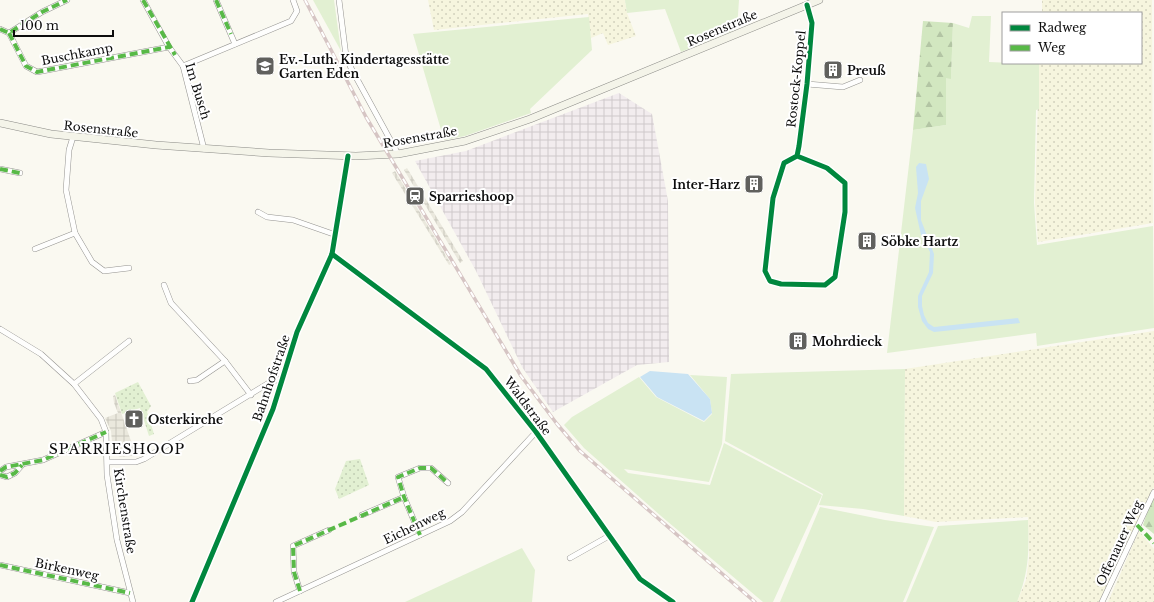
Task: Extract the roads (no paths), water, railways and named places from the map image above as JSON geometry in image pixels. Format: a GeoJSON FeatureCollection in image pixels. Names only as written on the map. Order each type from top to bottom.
{"type":"FeatureCollection","features":[{"type":"Feature","properties":{"kind":"main road","name":"Rosenstraße"},"geometry":{"type":"LineString","coordinates":[[0,123],[73,137],[204,149],[348,156],[398,154],[465,141],[530,119],[819,0]]}},
{"type":"Feature","properties":{"kind":"street"},"geometry":{"type":"LineString","coordinates":[[0,29],[9,33],[42,12],[67,0]]}},
{"type":"Feature","properties":{"kind":"street","name":"Im Busch"},"geometry":{"type":"LineString","coordinates":[[143,0],[169,47],[183,66],[204,149]]}},
{"type":"Feature","properties":{"kind":"street"},"geometry":{"type":"LineString","coordinates":[[216,0],[235,44]]}},
{"type":"Feature","properties":{"kind":"street"},"geometry":{"type":"LineString","coordinates":[[183,66],[291,20],[297,11],[292,0]]}},
{"type":"Feature","properties":{"kind":"street"},"geometry":{"type":"LineString","coordinates":[[339,0],[346,56],[351,68],[398,154]]}},
{"type":"Feature","properties":{"kind":"street","name":"Rostock-Koppel"},"geometry":{"type":"LineString","coordinates":[[797,156],[807,84],[812,22],[807,4]]}},
{"type":"Feature","properties":{"kind":"street","name":"Buschkamp"},"geometry":{"type":"LineString","coordinates":[[9,33],[26,66],[37,72],[169,47]]}},
{"type":"Feature","properties":{"kind":"street","name":"Rostock-Koppel"},"geometry":{"type":"LineString","coordinates":[[807,84],[843,87],[860,80]]}},
{"type":"Feature","properties":{"kind":"street"},"geometry":{"type":"LineString","coordinates":[[73,137],[69,150],[66,190],[76,233],[92,262],[104,271],[129,268]]}},
{"type":"Feature","properties":{"kind":"street","name":"Bahnhofstraße"},"geometry":{"type":"LineString","coordinates":[[192,602],[273,409],[297,332],[332,254],[348,156]]}},
{"type":"Feature","properties":{"kind":"street"},"geometry":{"type":"LineString","coordinates":[[797,156],[827,168],[845,183],[845,212],[835,277],[825,285],[781,284],[770,281],[765,271],[773,198],[784,163],[797,156]]}},
{"type":"Feature","properties":{"kind":"street"},"geometry":{"type":"LineString","coordinates":[[0,169],[20,173]]}},
{"type":"Feature","properties":{"kind":"street"},"geometry":{"type":"LineString","coordinates":[[258,212],[266,217],[293,220],[336,235]]}},
{"type":"Feature","properties":{"kind":"street"},"geometry":{"type":"LineString","coordinates":[[35,249],[76,233]]}},
{"type":"Feature","properties":{"kind":"street","name":"Waldstraße"},"geometry":{"type":"LineString","coordinates":[[332,254],[486,369],[536,432],[640,579],[673,602]]}},
{"type":"Feature","properties":{"kind":"street"},"geometry":{"type":"LineString","coordinates":[[164,285],[171,302],[225,361],[251,395]]}},
{"type":"Feature","properties":{"kind":"street","name":"Kirchenstraße"},"geometry":{"type":"LineString","coordinates":[[0,329],[41,354],[74,384],[101,419],[106,432],[108,462],[107,475],[117,540],[133,602]]}},
{"type":"Feature","properties":{"kind":"street"},"geometry":{"type":"LineString","coordinates":[[74,384],[129,341]]}},
{"type":"Feature","properties":{"kind":"street"},"geometry":{"type":"LineString","coordinates":[[190,381],[197,380],[225,361]]}},
{"type":"Feature","properties":{"kind":"street"},"geometry":{"type":"LineString","coordinates":[[108,462],[136,462],[144,459],[272,381],[282,379]]}},
{"type":"Feature","properties":{"kind":"street"},"geometry":{"type":"LineString","coordinates":[[0,471],[6,467],[43,460],[106,432]]}},
{"type":"Feature","properties":{"kind":"street","name":"Eichenweg"},"geometry":{"type":"LineString","coordinates":[[276,602],[450,521],[462,512],[536,432]]}},
{"type":"Feature","properties":{"kind":"street"},"geometry":{"type":"LineString","coordinates":[[0,475],[7,477],[15,473],[22,465]]}},
{"type":"Feature","properties":{"kind":"street"},"geometry":{"type":"LineString","coordinates":[[420,535],[404,497],[398,477],[420,468],[431,468],[448,483]]}},
{"type":"Feature","properties":{"kind":"street","name":"Offenauer Weg"},"geometry":{"type":"LineString","coordinates":[[1102,602],[1154,492]]}},
{"type":"Feature","properties":{"kind":"street"},"geometry":{"type":"LineString","coordinates":[[362,515],[404,497]]}},
{"type":"Feature","properties":{"kind":"street"},"geometry":{"type":"LineString","coordinates":[[300,591],[294,572],[293,546],[329,530]]}},
{"type":"Feature","properties":{"kind":"street"},"geometry":{"type":"LineString","coordinates":[[570,558],[609,536]]}},
{"type":"Feature","properties":{"kind":"street","name":"Birkenweg"},"geometry":{"type":"LineString","coordinates":[[0,565],[130,593]]}},
{"type":"Feature","properties":{"kind":"water"},"geometry":{"type":"Polygon","coordinates":[[[919,163],[926,164],[929,179],[921,201],[921,220],[934,254],[933,273],[922,296],[924,315],[928,323],[934,327],[1018,318],[1020,323],[934,332],[928,329],[922,321],[918,307],[918,296],[929,272],[930,252],[921,235],[915,208],[918,193],[916,167],[919,163]]]}},
{"type":"Feature","properties":{"kind":"water"},"geometry":{"type":"Polygon","coordinates":[[[650,371],[688,374],[710,399],[712,413],[704,421],[657,397],[640,377],[650,371]]]}},
{"type":"Feature","properties":{"kind":"railway"},"geometry":{"type":"LineString","coordinates":[[305,0],[366,117],[521,376],[557,424],[580,451],[755,602]]}},
{"type":"Feature","properties":{"kind":"place","name":"Ev.-Luth. Kindertagesstätte Garten Eden"},"geometry":{"type":"Point","coordinates":[265,66]}},
{"type":"Feature","properties":{"kind":"place","name":"Preuß"},"geometry":{"type":"Point","coordinates":[833,70]}},
{"type":"Feature","properties":{"kind":"place","name":"Inter-Harz"},"geometry":{"type":"Point","coordinates":[754,184]}},
{"type":"Feature","properties":{"kind":"place","name":"Sparrieshoop"},"geometry":{"type":"Point","coordinates":[415,196]}},
{"type":"Feature","properties":{"kind":"place","name":"Söbke Hartz"},"geometry":{"type":"Point","coordinates":[867,241]}},
{"type":"Feature","properties":{"kind":"place","name":"Mohrdieck"},"geometry":{"type":"Point","coordinates":[798,341]}},
{"type":"Feature","properties":{"kind":"place","name":"Osterkirche"},"geometry":{"type":"Point","coordinates":[134,419]}},
{"type":"Feature","properties":{"kind":"district","name":"SPARRIESHOOP"},"geometry":{"type":"Point","coordinates":[117,449]}}]}
